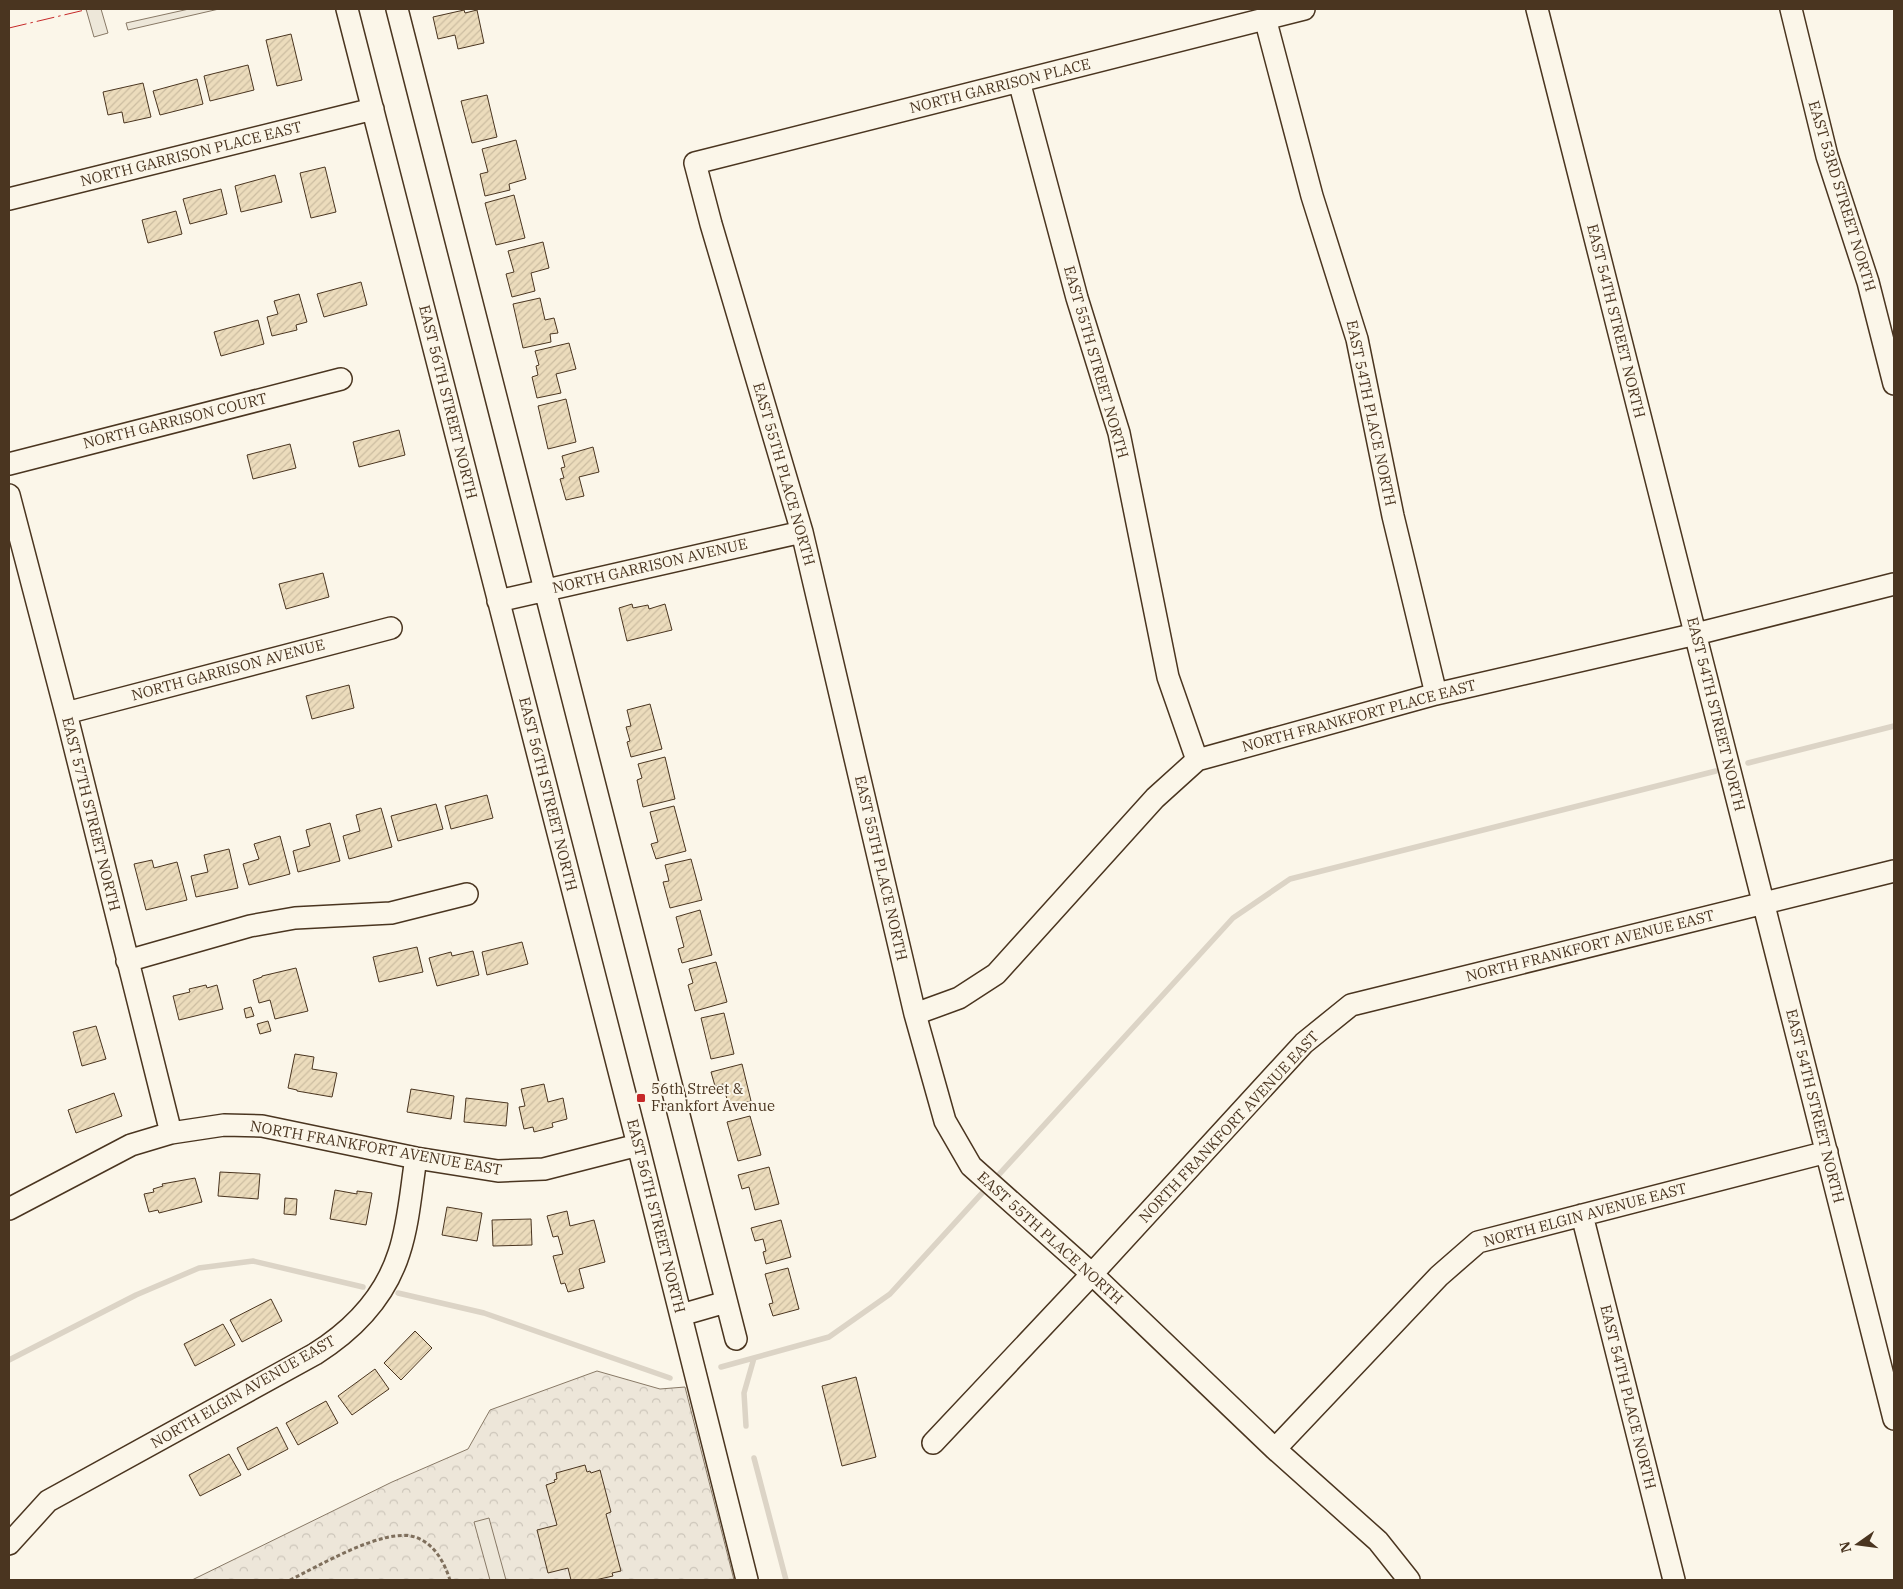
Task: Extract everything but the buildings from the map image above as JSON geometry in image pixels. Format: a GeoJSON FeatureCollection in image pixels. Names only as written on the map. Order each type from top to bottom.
{"type":"FeatureCollection","features":[{"type":"Feature","properties":{"kind":"street","name":"EAST 56TH STREET NORTH"},"geometry":{"type":"LineString","coordinates":[[347,9],[638,1144],[747,1580]]}},
{"type":"Feature","properties":{"kind":"street"},"geometry":{"type":"LineString","coordinates":[[397,9],[736,1339]]}},
{"type":"Feature","properties":{"kind":"street","name":"NORTH GARRISON PLACE"},"geometry":{"type":"LineString","coordinates":[[695,163],[1304,9]]}},
{"type":"Feature","properties":{"kind":"street","name":"EAST 54TH STREET NORTH"},"geometry":{"type":"LineString","coordinates":[[1537,9],[1894,1419]]}},
{"type":"Feature","properties":{"kind":"street","name":"EAST 53RD STREET NORTH"},"geometry":{"type":"LineString","coordinates":[[1791,9],[1827,156],[1868,282],[1894,384]]}},
{"type":"Feature","properties":{"kind":"street","name":"EAST 54TH PLACE NORTH"},"geometry":{"type":"LineString","coordinates":[[1265,18],[1312,196],[1357,339],[1393,516],[1436,694]]}},
{"type":"Feature","properties":{"kind":"street","name":"EAST 55TH STREET NORTH"},"geometry":{"type":"LineString","coordinates":[[1019,81],[1077,298],[1119,434],[1168,677],[1197,760]]}},
{"type":"Feature","properties":{"kind":"street","name":"NORTH GARRISON PLACE EAST"},"geometry":{"type":"LineString","coordinates":[[9,199],[373,109]]}},
{"type":"Feature","properties":{"kind":"street","name":"EAST 55TH PLACE NORTH"},"geometry":{"type":"LineString","coordinates":[[695,163],[711,224],[802,532],[915,1014],[945,1121],[971,1166],[1092,1274],[1275,1449]]}},
{"type":"Feature","properties":{"kind":"street","name":"NORTH GARRISON COURT"},"geometry":{"type":"LineString","coordinates":[[9,464],[341,379]]}},
{"type":"Feature","properties":{"kind":"street","name":"EAST 57TH STREET NORTH"},"geometry":{"type":"LineString","coordinates":[[9,495],[66,713],[171,1133]]}},
{"type":"Feature","properties":{"kind":"street","name":"NORTH GARRISON AVENUE"},"geometry":{"type":"LineString","coordinates":[[498,600],[802,532]]}},
{"type":"Feature","properties":{"kind":"street","name":"NORTH FRANKFORT PLACE EAST"},"geometry":{"type":"LineString","coordinates":[[915,1014],[959,998],[996,974],[1154,798],[1197,760],[1436,694],[1696,634],[1894,584]]}},
{"type":"Feature","properties":{"kind":"street","name":"NORTH GARRISON AVENUE"},"geometry":{"type":"LineString","coordinates":[[66,713],[391,628]]}},
{"type":"Feature","properties":{"kind":"street","name":"NORTH FRANKFORT AVENUE EAST"},"geometry":{"type":"LineString","coordinates":[[933,1443],[1092,1274],[1304,1043],[1351,1005],[1894,871]]}},
{"type":"Feature","properties":{"kind":"street"},"geometry":{"type":"LineString","coordinates":[[127,961],[250,926],[295,918],[391,913],[467,894]]}},
{"type":"Feature","properties":{"kind":"street","name":"NORTH FRANKFORT AVENUE EAST"},"geometry":{"type":"LineString","coordinates":[[9,1209],[130,1145],[171,1133],[224,1125],[262,1126],[416,1158],[498,1171],[544,1169],[638,1144]]}},
{"type":"Feature","properties":{"kind":"street","name":"NORTH ELGIN AVENUE EAST"},"geometry":{"type":"LineString","coordinates":[[1275,1449],[1440,1276],[1478,1242],[1826,1152]]}},
{"type":"Feature","properties":{"kind":"street","name":"NORTH ELGIN AVENUE EAST"},"geometry":{"type":"LineString","coordinates":[[9,1544],[48,1501],[315,1354],[336,1341],[353,1325],[369,1308],[389,1277],[399,1253],[416,1158]]}},
{"type":"Feature","properties":{"kind":"street","name":"EAST 54TH PLACE NORTH"},"geometry":{"type":"LineString","coordinates":[[1582,1215],[1674,1580]]}},
{"type":"Feature","properties":{"kind":"street"},"geometry":{"type":"LineString","coordinates":[[681,1315],[726,1302]]}},
{"type":"Feature","properties":{"kind":"street"},"geometry":{"type":"LineString","coordinates":[[1275,1449],[1378,1541],[1409,1580]]}},
{"type":"Feature","properties":{"kind":"path"},"geometry":{"type":"LineString","coordinates":[[290,1580],[364,1544],[387,1536],[415,1537],[434,1548],[447,1570],[450,1580]]}},
{"type":"Feature","properties":{"kind":"green space"},"geometry":{"type":"Polygon","coordinates":[[[597,1371],[660,1389],[685,1387],[734,1580],[192,1580],[392,1482],[468,1449],[490,1410],[597,1371]]]}},
{"type":"Feature","properties":{"kind":"shaded area"},"geometry":{"type":"Polygon","coordinates":[[[86,9],[101,9],[108,33],[94,37],[86,9]]]}},
{"type":"Feature","properties":{"kind":"shaded area"},"geometry":{"type":"Polygon","coordinates":[[[189,9],[219,9],[128,30],[126,23],[189,9]]]}},
{"type":"Feature","properties":{"kind":"shaded area"},"geometry":{"type":"Polygon","coordinates":[[[489,1518],[506,1580],[490,1580],[474,1522],[489,1518]]]}},
{"type":"Feature","properties":{"kind":"waterway"},"geometry":{"type":"LineString","coordinates":[[1748,763],[1894,726]]}},
{"type":"Feature","properties":{"kind":"waterway"},"geometry":{"type":"LineString","coordinates":[[721,1367],[829,1337],[890,1294],[1233,918],[1290,879],[1716,771]]}},
{"type":"Feature","properties":{"kind":"waterway"},"geometry":{"type":"LineString","coordinates":[[9,1360],[136,1295],[199,1268],[253,1261],[363,1287]]}},
{"type":"Feature","properties":{"kind":"waterway"},"geometry":{"type":"LineString","coordinates":[[398,1293],[484,1313],[670,1378]]}},
{"type":"Feature","properties":{"kind":"waterway"},"geometry":{"type":"LineString","coordinates":[[746,1426],[744,1393],[754,1358]]}},
{"type":"Feature","properties":{"kind":"waterway"},"geometry":{"type":"LineString","coordinates":[[754,1458],[786,1580]]}},
{"type":"Feature","properties":{"kind":"power"},"geometry":{"type":"LineString","coordinates":[[9,28],[89,9]]}},
{"type":"Feature","properties":{"kind":"place","name":"56th Street & Frankfort Avenue"},"geometry":{"type":"Point","coordinates":[641,1098]}}]}
